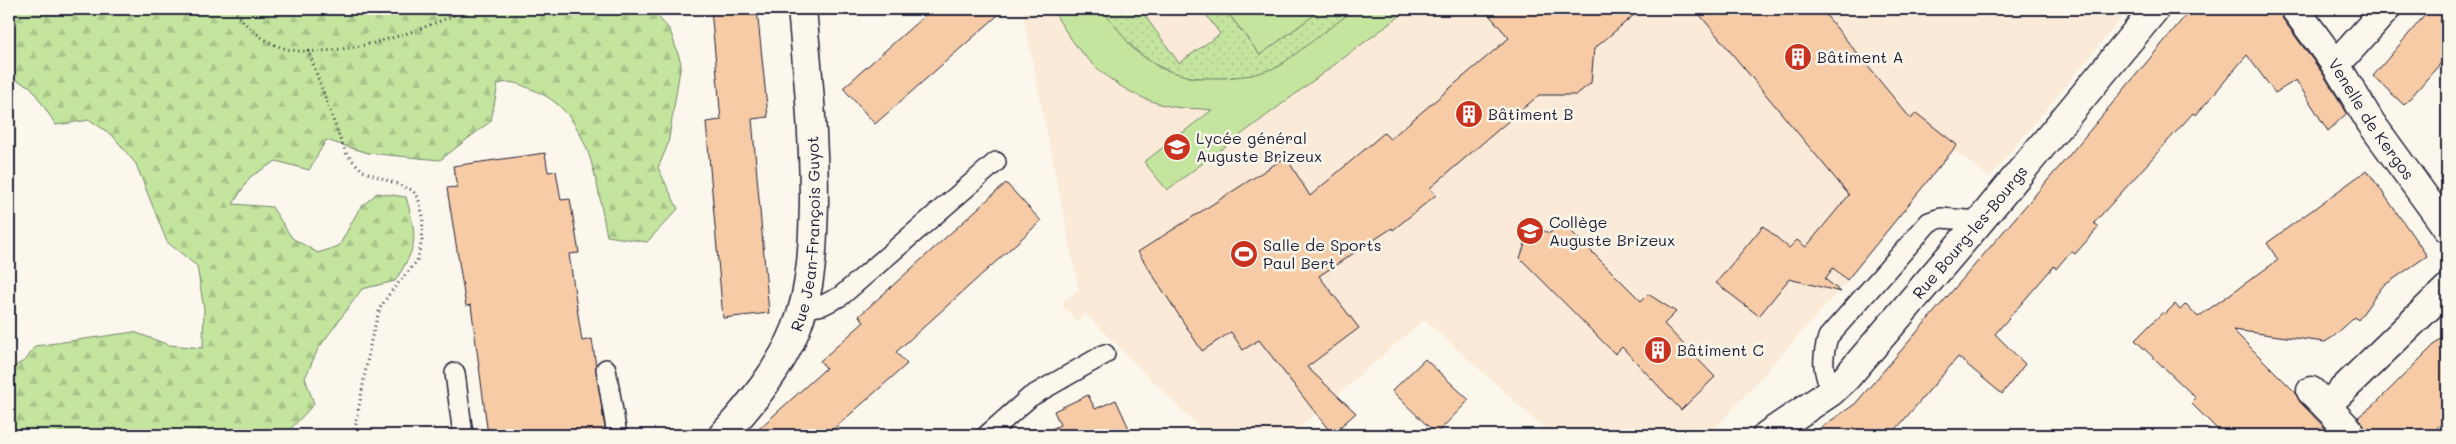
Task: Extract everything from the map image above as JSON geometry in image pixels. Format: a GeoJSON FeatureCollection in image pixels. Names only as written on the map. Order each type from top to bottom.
{"type":"FeatureCollection","features":[{"type":"Feature","properties":{"kind":"street","name":"Rue Jean-François Guyot"},"geometry":{"type":"LineString","coordinates":[[723,435],[750,405],[786,349],[796,330],[802,309],[813,242],[814,180],[812,120],[802,9]]}},
{"type":"Feature","properties":{"kind":"street","name":"Rue Bourg-les-Bourgs"},"geometry":{"type":"LineString","coordinates":[[1767,435],[1831,392],[1846,378],[1980,221],[2155,9]]}},
{"type":"Feature","properties":{"kind":"street","name":"Venelle de Kergos"},"geometry":{"type":"LineString","coordinates":[[2295,9],[2336,65],[2371,123],[2447,228]]}},
{"type":"Feature","properties":{"kind":"street"},"geometry":{"type":"LineString","coordinates":[[2336,65],[2386,9]]}},
{"type":"Feature","properties":{"kind":"street"},"geometry":{"type":"LineString","coordinates":[[2349,430],[2318,398],[2447,289]]}},
{"type":"Feature","properties":{"kind":"lane"},"geometry":{"type":"LineString","coordinates":[[802,309],[823,305],[840,296],[996,162]]}},
{"type":"Feature","properties":{"kind":"lane"},"geometry":{"type":"LineString","coordinates":[[1831,392],[1823,368],[1823,356],[1828,337],[1929,222],[1941,218],[1980,221]]}},
{"type":"Feature","properties":{"kind":"lane"},"geometry":{"type":"LineString","coordinates":[[987,435],[1030,397],[1105,354]]}},
{"type":"Feature","properties":{"kind":"lane"},"geometry":{"type":"LineString","coordinates":[[606,368],[617,435]]}},
{"type":"Feature","properties":{"kind":"lane"},"geometry":{"type":"LineString","coordinates":[[455,374],[463,435]]}},
{"type":"Feature","properties":{"kind":"path"},"geometry":{"type":"LineString","coordinates":[[234,9],[248,27],[264,39],[289,49],[308,50],[338,50],[401,35],[468,9]]}},
{"type":"Feature","properties":{"kind":"path"},"geometry":{"type":"LineString","coordinates":[[308,50],[340,140],[348,155],[362,171],[412,190],[418,197],[423,216],[424,227],[417,262],[390,293],[380,308],[371,340],[354,435]]}},
{"type":"Feature","properties":{"kind":"shaded area","name":"Collège Auguste Brizeux"},"geometry":{"type":"Polygon","coordinates":[[[1022,9],[2127,9],[1990,177],[1953,150],[1845,284],[1709,435],[1552,435],[1424,319],[1291,435],[1207,435],[1085,313],[1077,321],[1061,303],[1079,290],[1022,9]]]}},
{"type":"Feature","properties":{"kind":"green space"},"geometry":{"type":"Polygon","coordinates":[[[9,9],[651,9],[670,30],[681,63],[668,144],[658,168],[678,209],[647,242],[607,236],[594,172],[579,131],[567,114],[551,99],[515,83],[498,84],[491,121],[440,160],[368,153],[326,140],[309,170],[276,161],[250,177],[233,204],[272,207],[292,238],[318,253],[339,246],[359,209],[377,193],[406,197],[414,240],[408,258],[395,281],[362,289],[318,349],[305,378],[314,404],[285,435],[9,435],[9,369],[26,360],[35,346],[134,332],[169,345],[203,348],[204,309],[197,266],[167,242],[136,164],[113,136],[90,120],[56,125],[31,87],[9,77],[9,9]]]}},
{"type":"Feature","properties":{"kind":"green space"},"geometry":{"type":"Polygon","coordinates":[[[1053,9],[1102,9],[1134,50],[1160,68],[1192,78],[1225,78],[1252,75],[1278,67],[1355,9],[1409,9],[1167,190],[1144,162],[1212,110],[1179,108],[1154,102],[1118,84],[1102,72],[1074,43],[1053,9]]]}},
{"type":"Feature","properties":{"kind":"green space"},"geometry":{"type":"Polygon","coordinates":[[[1102,9],[1140,9],[1179,63],[1220,34],[1202,9],[1225,9],[1260,55],[1322,9],[1355,9],[1289,60],[1274,69],[1240,77],[1211,78],[1191,77],[1157,65],[1128,42],[1102,9]]]}},
{"type":"Feature","properties":{"kind":"green space"},"geometry":{"type":"Polygon","coordinates":[[[1225,9],[1322,9],[1260,55],[1225,9]]]}},
{"type":"Feature","properties":{"kind":"building"},"geometry":{"type":"Polygon","coordinates":[[[711,9],[757,9],[768,117],[752,119],[769,313],[723,318],[706,122],[721,120],[711,9]]]}},
{"type":"Feature","properties":{"kind":"building"},"geometry":{"type":"Polygon","coordinates":[[[932,9],[1005,9],[875,124],[843,88],[932,9]]]}},
{"type":"Feature","properties":{"kind":"building"},"geometry":{"type":"Polygon","coordinates":[[[1484,9],[1641,9],[1594,49],[1591,83],[1576,95],[1539,95],[1430,188],[1436,195],[1393,230],[1392,228],[1319,276],[1359,328],[1307,367],[1356,413],[1332,434],[1259,340],[1243,350],[1231,332],[1202,351],[1138,252],[1286,157],[1310,196],[1384,133],[1390,139],[1509,38],[1484,9]]]}},
{"type":"Feature","properties":{"kind":"building"},"geometry":{"type":"Polygon","coordinates":[[[1695,9],[1821,9],[1911,119],[1916,113],[1957,145],[1847,280],[1833,268],[1825,279],[1841,292],[1789,279],[1759,316],[1716,283],[1763,226],[1789,248],[1797,240],[1806,247],[1849,195],[1695,9]]]}},
{"type":"Feature","properties":{"kind":"building"},"geometry":{"type":"Polygon","coordinates":[[[2191,9],[2280,9],[2282,18],[2323,74],[2347,113],[2328,131],[2296,80],[2275,93],[2247,55],[2196,115],[2193,113],[2094,223],[2099,227],[2075,254],[2071,251],[2056,269],[2054,266],[1995,334],[2025,364],[2002,394],[1958,357],[1891,435],[1810,435],[1855,404],[2066,159],[2191,9]]]}},
{"type":"Feature","properties":{"kind":"building"},"geometry":{"type":"Polygon","coordinates":[[[2430,9],[2447,9],[2447,56],[2404,105],[2373,76],[2430,9]]]}},
{"type":"Feature","properties":{"kind":"building"},"geometry":{"type":"Polygon","coordinates":[[[545,153],[548,172],[556,171],[561,200],[570,199],[579,253],[569,254],[582,341],[592,339],[606,435],[488,435],[471,305],[466,306],[447,188],[457,187],[453,166],[545,153]]]}},
{"type":"Feature","properties":{"kind":"building"},"geometry":{"type":"Polygon","coordinates":[[[2367,170],[2427,256],[2382,287],[2358,320],[2355,317],[2325,342],[2233,330],[2296,393],[2300,402],[2332,435],[2223,435],[2191,403],[2196,398],[2135,340],[2163,312],[2165,314],[2175,304],[2180,310],[2186,304],[2198,317],[2278,260],[2267,243],[2367,170]]]}},
{"type":"Feature","properties":{"kind":"building"},"geometry":{"type":"Polygon","coordinates":[[[1006,183],[1041,221],[896,352],[907,364],[827,435],[752,435],[826,368],[820,361],[864,322],[859,316],[1006,183]]]}},
{"type":"Feature","properties":{"kind":"building"},"geometry":{"type":"Polygon","coordinates":[[[1562,222],[1641,301],[1648,294],[1676,312],[1664,324],[1715,377],[1681,410],[1622,347],[1615,354],[1520,258],[1531,227],[1550,233],[1562,222]]]}},
{"type":"Feature","properties":{"kind":"building"},"geometry":{"type":"Polygon","coordinates":[[[2447,332],[2447,418],[2430,435],[2370,435],[2358,417],[2377,402],[2447,332]]]}},
{"type":"Feature","properties":{"kind":"building"},"geometry":{"type":"Polygon","coordinates":[[[1425,359],[1469,400],[1436,434],[1392,391],[1425,359]]]}},
{"type":"Feature","properties":{"kind":"building"},"geometry":{"type":"Polygon","coordinates":[[[1088,395],[1095,409],[1116,400],[1132,435],[1038,435],[1060,425],[1054,411],[1088,395]]]}},
{"type":"Feature","properties":{"kind":"place","name":"Bâtiment A"},"geometry":{"type":"Point","coordinates":[1798,57]}},
{"type":"Feature","properties":{"kind":"place","name":"Bâtiment B"},"geometry":{"type":"Point","coordinates":[1469,114]}},
{"type":"Feature","properties":{"kind":"place","name":"Lycée général Auguste Brizeux"},"geometry":{"type":"Point","coordinates":[1177,147]}},
{"type":"Feature","properties":{"kind":"place","name":"Collège Auguste Brizeux"},"geometry":{"type":"Point","coordinates":[1530,231]}},
{"type":"Feature","properties":{"kind":"place","name":"Salle de Sports Paul Bert"},"geometry":{"type":"Point","coordinates":[1244,254]}},
{"type":"Feature","properties":{"kind":"place","name":"Bâtiment C"},"geometry":{"type":"Point","coordinates":[1658,350]}}]}
